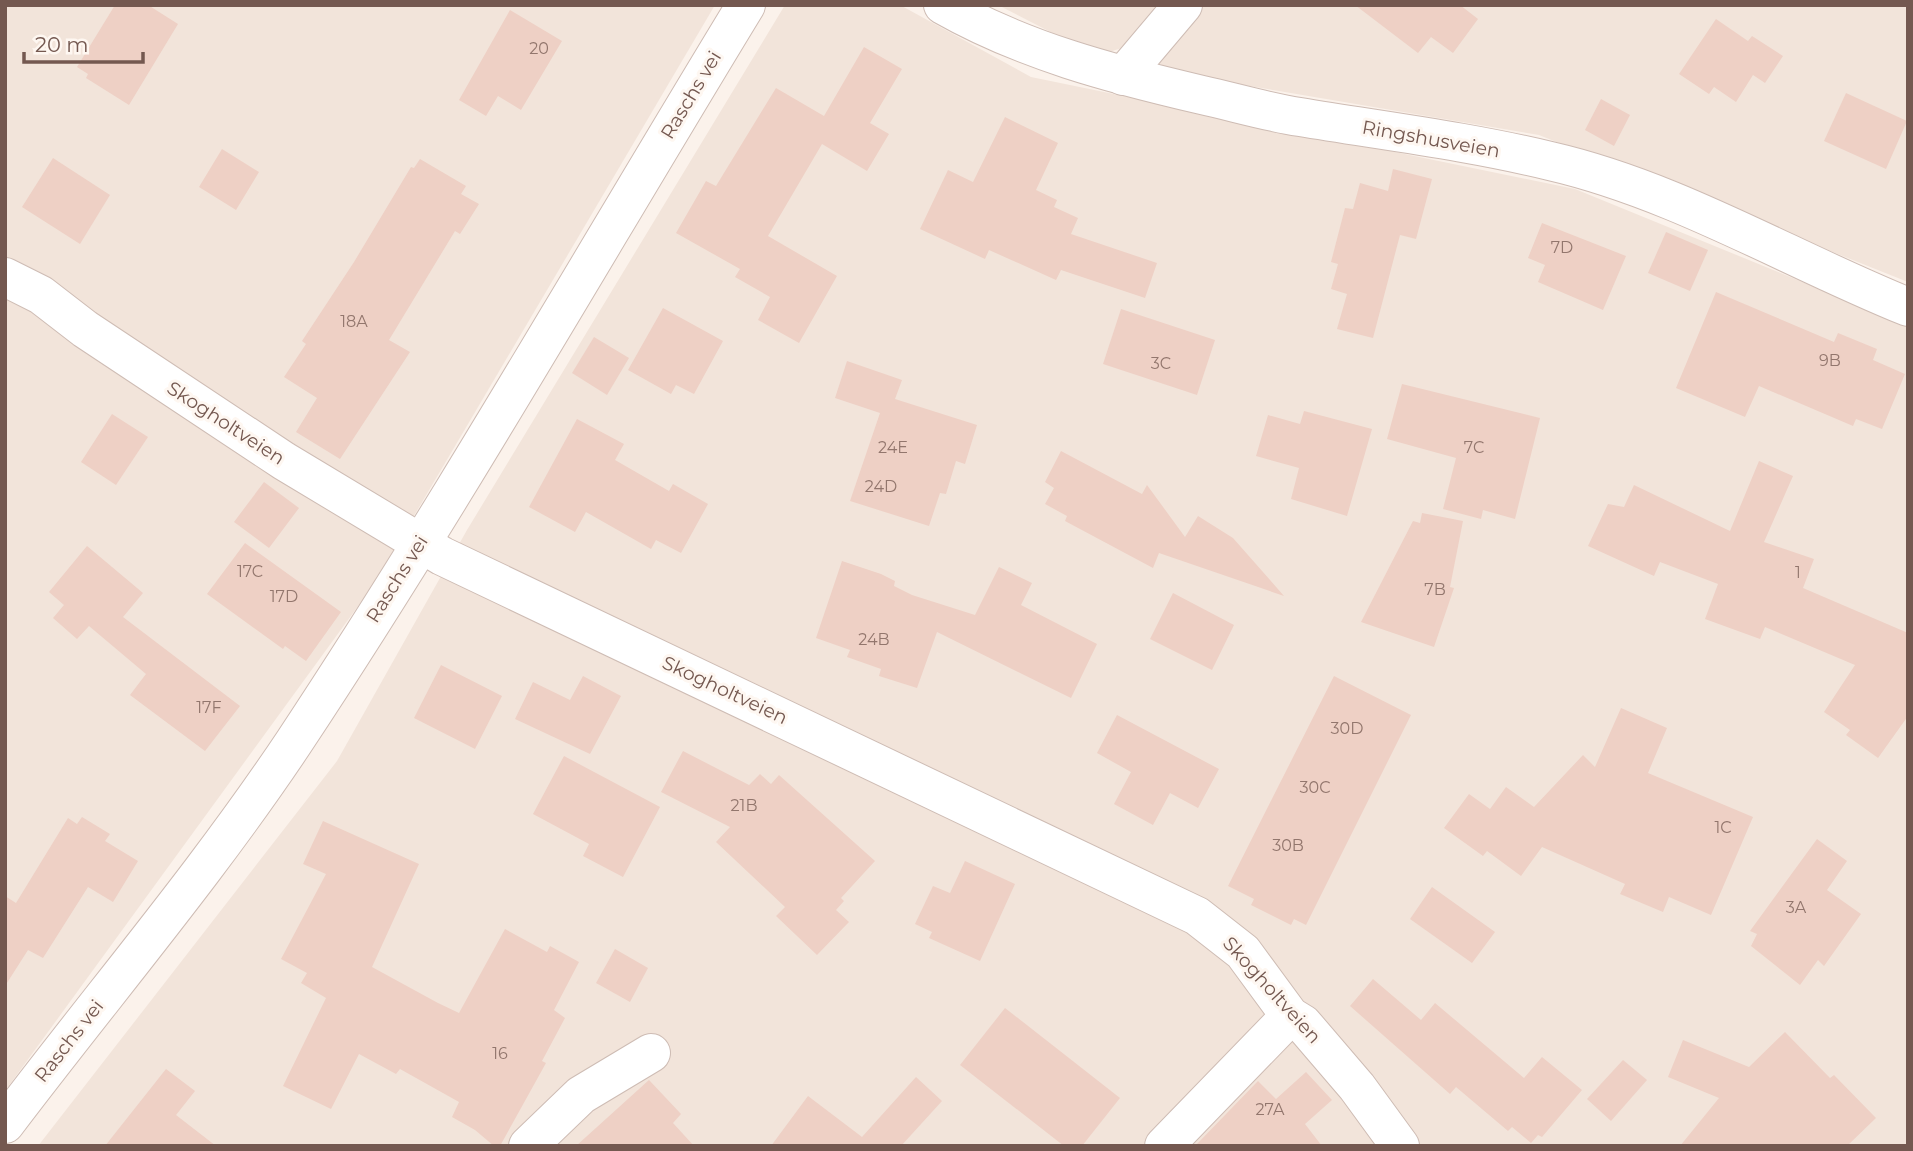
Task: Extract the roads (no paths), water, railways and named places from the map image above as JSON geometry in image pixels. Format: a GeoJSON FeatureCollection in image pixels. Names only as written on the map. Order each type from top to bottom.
{"type":"FeatureCollection","features":[{"type":"Feature","properties":{"kind":"street","name":"Raschs vei"},"geometry":{"type":"LineString","coordinates":[[8,1114],[265,783],[421,542],[746,5]]}},
{"type":"Feature","properties":{"kind":"street","name":"Ringshusveien"},"geometry":{"type":"LineString","coordinates":[[943,5],[1016,41],[1123,76],[1297,117],[1455,140],[1551,161],[1605,177],[1725,224],[1908,307]]}},
{"type":"Feature","properties":{"kind":"street"},"geometry":{"type":"LineString","coordinates":[[1123,76],[1183,5]]}},
{"type":"Feature","properties":{"kind":"street","name":"Skogholtveien"},"geometry":{"type":"LineString","coordinates":[[5,277],[41,295],[85,329],[284,461],[442,556],[1197,916],[1243,952],[1290,1016],[1303,1024],[1321,1045],[1400,1146]]}},
{"type":"Feature","properties":{"kind":"street"},"geometry":{"type":"LineString","coordinates":[[1164,1146],[1290,1016]]}},
{"type":"Feature","properties":{"kind":"street"},"geometry":{"type":"LineString","coordinates":[[527,1146],[581,1095],[651,1053]]}}]}
